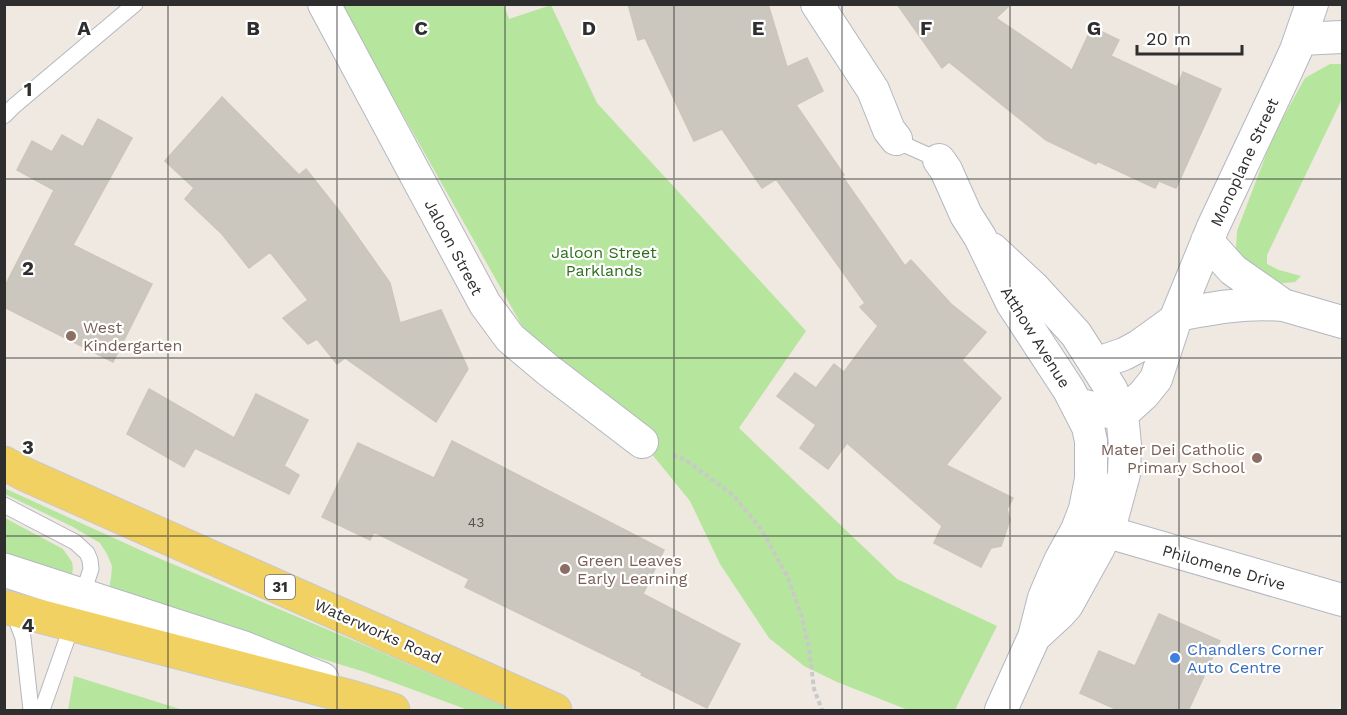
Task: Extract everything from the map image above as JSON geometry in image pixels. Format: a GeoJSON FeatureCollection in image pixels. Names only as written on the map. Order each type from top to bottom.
{"type":"FeatureCollection","features":[{"type":"Feature","properties":{"kind":"main road","name":"Waterworks Road"},"geometry":{"type":"LineString","coordinates":[[4,463],[24,474],[555,711]]}},
{"type":"Feature","properties":{"kind":"main road"},"geometry":{"type":"LineString","coordinates":[[4,570],[77,611],[394,711]]}},
{"type":"Feature","properties":{"kind":"main road"},"geometry":{"type":"LineString","coordinates":[[9,609],[77,611]]}},
{"type":"Feature","properties":{"kind":"street","name":"Jaloon Street"},"geometry":{"type":"LineString","coordinates":[[324,4],[485,303],[497,321],[510,338],[548,370],[642,442]]}},
{"type":"Feature","properties":{"kind":"street","name":"Atthow Avenue"},"geometry":{"type":"LineString","coordinates":[[817,4],[873,90],[896,139]]}},
{"type":"Feature","properties":{"kind":"street","name":"Monoplane Street"},"geometry":{"type":"LineString","coordinates":[[1121,415],[1150,388],[1156,379],[1176,318],[1207,241],[1286,72],[1312,4]]}},
{"type":"Feature","properties":{"kind":"street"},"geometry":{"type":"LineString","coordinates":[[1300,39],[1342,37]]}},
{"type":"Feature","properties":{"kind":"street","name":"Atthow Avenue"},"geometry":{"type":"LineString","coordinates":[[939,160],[1019,315],[1077,404]]}},
{"type":"Feature","properties":{"kind":"street","name":"Atthow Avenue"},"geometry":{"type":"LineString","coordinates":[[980,237],[1068,324],[1095,364]]}},
{"type":"Feature","properties":{"kind":"street"},"geometry":{"type":"LineString","coordinates":[[1207,241],[1233,270],[1282,305]]}},
{"type":"Feature","properties":{"kind":"street"},"geometry":{"type":"LineString","coordinates":[[1093,528],[1085,509],[1091,488],[1092,448],[1089,431],[1077,404],[1095,364],[1131,351],[1176,318],[1242,304],[1282,305],[1342,322]]}},
{"type":"Feature","properties":{"kind":"street"},"geometry":{"type":"LineString","coordinates":[[1001,711],[1034,637],[1067,605],[1093,528],[1120,493],[1124,474],[1125,445],[1121,415],[1111,389],[1095,364]]}},
{"type":"Feature","properties":{"kind":"street"},"geometry":{"type":"LineString","coordinates":[[1077,404],[1121,415]]}},
{"type":"Feature","properties":{"kind":"street","name":"Philomene Drive"},"geometry":{"type":"LineString","coordinates":[[1093,528],[1342,600]]}},
{"type":"Feature","properties":{"kind":"lane"},"geometry":{"type":"LineString","coordinates":[[4,116],[135,4]]}},
{"type":"Feature","properties":{"kind":"lane","name":"Atthow Avenue"},"geometry":{"type":"LineString","coordinates":[[896,139],[939,160]]}},
{"type":"Feature","properties":{"kind":"lane"},"geometry":{"type":"LineString","coordinates":[[4,505],[75,542],[87,553],[90,560],[91,569],[42,711]]}},
{"type":"Feature","properties":{"kind":"lane"},"geometry":{"type":"LineString","coordinates":[[9,609],[17,619],[23,638],[32,711]]}},
{"type":"Feature","properties":{"kind":"path"},"geometry":{"type":"LineString","coordinates":[[642,442],[686,460],[733,495],[761,529],[788,578],[801,615],[809,648],[814,689],[822,711]]}},
{"type":"Feature","properties":{"kind":"green space","name":"Jaloon Street Parklands"},"geometry":{"type":"Polygon","coordinates":[[[341,5],[504,5],[509,19],[551,5],[597,103],[806,331],[739,428],[897,579],[997,626],[955,710],[908,710],[837,682],[804,666],[769,638],[720,564],[690,501],[642,442],[525,331],[341,5]]]}},
{"type":"Feature","properties":{"kind":"green space"},"geometry":{"type":"Polygon","coordinates":[[[1330,64],[1342,64],[1342,99],[1267,255],[1267,264],[1301,276],[1295,282],[1275,284],[1238,254],[1237,231],[1274,134],[1305,78],[1330,64]]]}},
{"type":"Feature","properties":{"kind":"green space"},"geometry":{"type":"Polygon","coordinates":[[[4,488],[149,554],[512,710],[468,710],[365,672],[108,594],[112,566],[100,543],[73,527],[5,494],[4,488]]]}},
{"type":"Feature","properties":{"kind":"green space"},"geometry":{"type":"Polygon","coordinates":[[[5,518],[63,549],[72,562],[72,574],[68,577],[5,555],[5,518]]]}},
{"type":"Feature","properties":{"kind":"green space"},"geometry":{"type":"Polygon","coordinates":[[[74,676],[183,710],[68,710],[74,676]]]}},
{"type":"Feature","properties":{"kind":"building"},"geometry":{"type":"Polygon","coordinates":[[[628,4],[768,4],[787,67],[807,58],[823,91],[796,105],[844,175],[842,176],[905,266],[911,260],[951,304],[986,332],[962,360],[1001,398],[946,465],[1013,498],[1007,509],[1010,520],[1001,546],[991,548],[981,567],[934,543],[942,526],[847,443],[828,469],[800,448],[816,425],[777,396],[795,373],[816,388],[834,364],[844,372],[878,326],[860,307],[865,303],[776,179],[762,188],[722,129],[694,141],[645,38],[638,40],[628,4]]]}},
{"type":"Feature","properties":{"kind":"building"},"geometry":{"type":"Polygon","coordinates":[[[897,4],[1011,4],[996,18],[1072,70],[1092,27],[1119,40],[1111,56],[1177,87],[1183,72],[1221,89],[1176,188],[1159,181],[1155,188],[1097,161],[1096,164],[1046,140],[949,62],[942,68],[897,4]]]}},
{"type":"Feature","properties":{"kind":"building"},"geometry":{"type":"Polygon","coordinates":[[[222,97],[299,175],[306,169],[340,212],[390,283],[400,323],[441,310],[468,369],[436,422],[345,358],[337,364],[317,339],[308,344],[283,318],[308,300],[270,252],[249,268],[222,234],[185,199],[194,188],[165,161],[222,97]]]}},
{"type":"Feature","properties":{"kind":"building","name":"West Kindergarten"},"geometry":{"type":"Polygon","coordinates":[[[98,119],[132,138],[73,245],[152,284],[113,362],[4,307],[4,288],[54,190],[17,170],[32,141],[52,152],[62,135],[83,147],[98,119]]]}},
{"type":"Feature","properties":{"kind":"building"},"geometry":{"type":"Polygon","coordinates":[[[149,389],[234,438],[256,394],[308,420],[284,466],[299,475],[289,494],[195,448],[184,467],[127,434],[149,389]]]}},
{"type":"Feature","properties":{"kind":"building"},"geometry":{"type":"Polygon","coordinates":[[[452,441],[664,550],[643,594],[740,644],[707,708],[641,675],[642,673],[465,587],[469,579],[374,532],[370,540],[322,517],[358,443],[434,478],[452,441]]]}},
{"type":"Feature","properties":{"kind":"building","name":"Chandlers Corner Auto Centre"},"geometry":{"type":"Polygon","coordinates":[[[1159,614],[1220,641],[1188,711],[1120,711],[1080,693],[1099,651],[1135,666],[1159,614]]]}},
{"type":"Feature","properties":{"kind":"place","name":"West Kindergarten"},"geometry":{"type":"Point","coordinates":[71,336]}},
{"type":"Feature","properties":{"kind":"place","name":"Mater Dei Catholic Primary School"},"geometry":{"type":"Point","coordinates":[1257,458]}},
{"type":"Feature","properties":{"kind":"place","name":"Green Leaves Early Learning"},"geometry":{"type":"Point","coordinates":[565,569]}},
{"type":"Feature","properties":{"kind":"place","name":"Chandlers Corner Auto Centre"},"geometry":{"type":"Point","coordinates":[1175,658]}}]}
